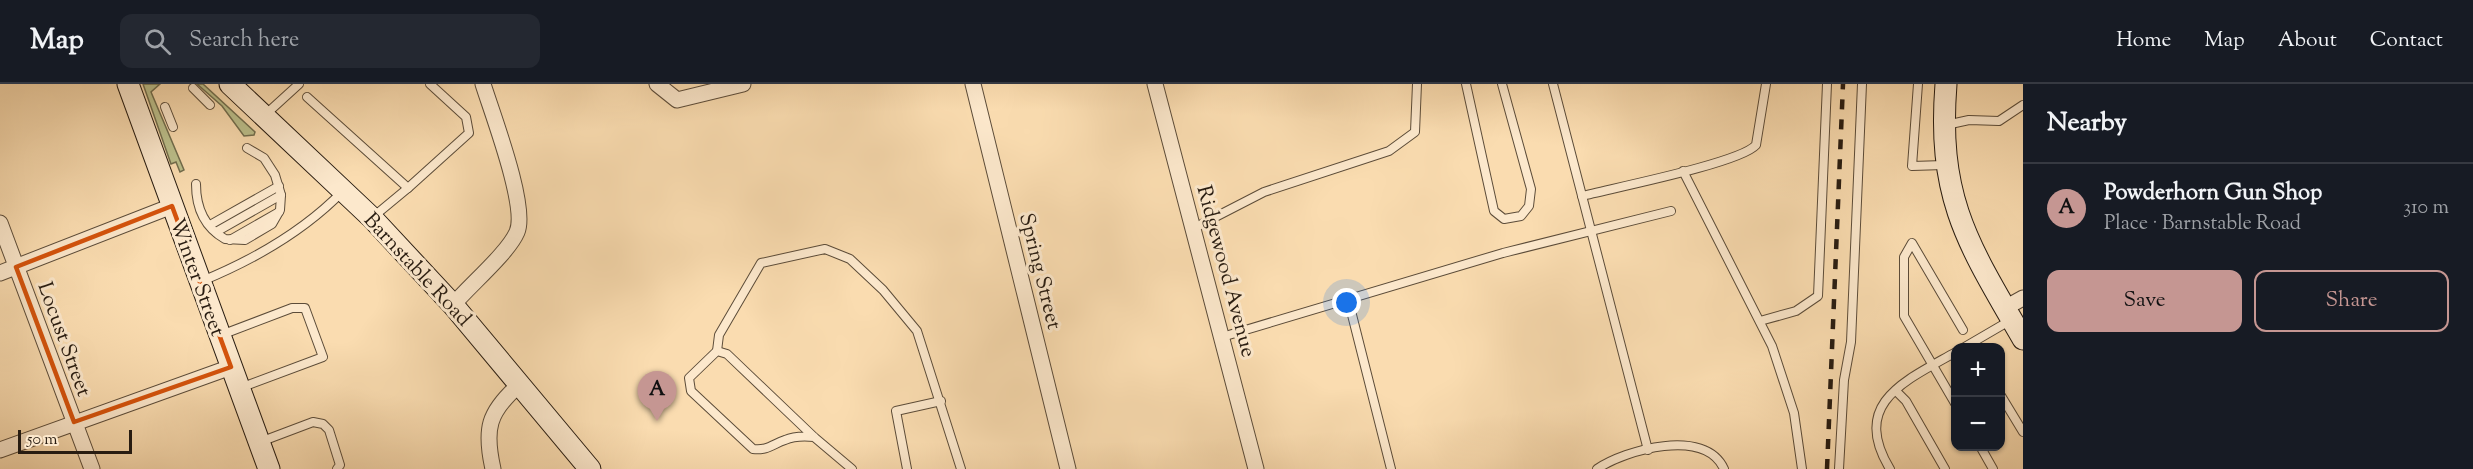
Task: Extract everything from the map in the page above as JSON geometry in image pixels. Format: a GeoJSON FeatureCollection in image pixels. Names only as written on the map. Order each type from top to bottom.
{"type":"FeatureCollection","features":[{"type":"Feature","properties":{"kind":"main road","name":"Winter Street"},"geometry":{"type":"LineString","coordinates":[[128,84],[269,469]]}},
{"type":"Feature","properties":{"kind":"main road","name":"Barnstable Road"},"geometry":{"type":"LineString","coordinates":[[230,84],[372,218],[453,305],[590,469]]}},
{"type":"Feature","properties":{"kind":"main road"},"geometry":{"type":"LineString","coordinates":[[1947,84],[1944,125],[1946,165],[1961,225],[2013,309],[2023,339]]}},
{"type":"Feature","properties":{"kind":"street"},"geometry":{"type":"LineString","coordinates":[[453,305],[506,248],[517,232],[519,220],[516,192],[483,84]]}},
{"type":"Feature","properties":{"kind":"street"},"geometry":{"type":"LineString","coordinates":[[657,84],[676,100],[743,84]]}},
{"type":"Feature","properties":{"kind":"street","name":"Spring Street"},"geometry":{"type":"LineString","coordinates":[[973,84],[1068,469]]}},
{"type":"Feature","properties":{"kind":"street","name":"Ridgewood Avenue"},"geometry":{"type":"LineString","coordinates":[[1155,84],[1256,469]]}},
{"type":"Feature","properties":{"kind":"street"},"geometry":{"type":"LineString","coordinates":[[0,273],[172,206]]}},
{"type":"Feature","properties":{"kind":"street","name":"Locust Street"},"geometry":{"type":"LineString","coordinates":[[0,223],[92,469]]}},
{"type":"Feature","properties":{"kind":"street"},"geometry":{"type":"LineString","coordinates":[[0,450],[231,367]]}},
{"type":"Feature","properties":{"kind":"street"},"geometry":{"type":"LineString","coordinates":[[493,469],[488,445],[490,422],[499,406],[520,384]]}},
{"type":"Feature","properties":{"kind":"lane"},"geometry":{"type":"LineString","coordinates":[[265,115],[299,84]]}},
{"type":"Feature","properties":{"kind":"lane"},"geometry":{"type":"LineString","coordinates":[[372,218],[469,133],[466,117],[430,84]]}},
{"type":"Feature","properties":{"kind":"lane"},"geometry":{"type":"LineString","coordinates":[[1194,228],[1264,192],[1389,151],[1415,132],[1417,84]]}},
{"type":"Feature","properties":{"kind":"lane"},"geometry":{"type":"LineString","coordinates":[[1466,84],[1494,211],[1504,219],[1521,216],[1530,206],[1531,189],[1502,84]]}},
{"type":"Feature","properties":{"kind":"lane"},"geometry":{"type":"LineString","coordinates":[[1553,84],[1648,450]]}},
{"type":"Feature","properties":{"kind":"lane"},"geometry":{"type":"LineString","coordinates":[[1582,196],[1683,171],[1752,150],[1756,145],[1766,84]]}},
{"type":"Feature","properties":{"kind":"lane"},"geometry":{"type":"LineString","coordinates":[[1760,321],[1796,311],[1818,296],[1827,84]]}},
{"type":"Feature","properties":{"kind":"lane"},"geometry":{"type":"LineString","coordinates":[[1839,469],[1844,380],[1851,342],[1862,84]]}},
{"type":"Feature","properties":{"kind":"lane"},"geometry":{"type":"LineString","coordinates":[[1918,84],[1912,166],[1946,165]]}},
{"type":"Feature","properties":{"kind":"lane"},"geometry":{"type":"LineString","coordinates":[[193,88],[210,105]]}},
{"type":"Feature","properties":{"kind":"lane"},"geometry":{"type":"LineString","coordinates":[[307,97],[408,188]]}},
{"type":"Feature","properties":{"kind":"lane"},"geometry":{"type":"LineString","coordinates":[[1944,125],[1969,120],[1999,121],[2023,105]]}},
{"type":"Feature","properties":{"kind":"lane"},"geometry":{"type":"LineString","coordinates":[[165,107],[173,127]]}},
{"type":"Feature","properties":{"kind":"lane"},"geometry":{"type":"LineString","coordinates":[[196,184],[196,203],[213,228],[230,240],[244,240],[272,224],[279,212],[280,191],[264,158],[247,148]]}},
{"type":"Feature","properties":{"kind":"lane"},"geometry":{"type":"LineString","coordinates":[[1683,171],[1760,321],[1788,390],[1802,469]]}},
{"type":"Feature","properties":{"kind":"lane"},"geometry":{"type":"LineString","coordinates":[[201,281],[228,270],[305,225],[344,190]]}},
{"type":"Feature","properties":{"kind":"lane"},"geometry":{"type":"LineString","coordinates":[[213,228],[280,191]]}},
{"type":"Feature","properties":{"kind":"lane"},"geometry":{"type":"LineString","coordinates":[[1222,337],[1503,253],[1671,211]]}},
{"type":"Feature","properties":{"kind":"lane"},"geometry":{"type":"LineString","coordinates":[[1951,397],[1904,316],[1904,257],[1912,243],[1963,330]]}},
{"type":"Feature","properties":{"kind":"lane"},"geometry":{"type":"LineString","coordinates":[[814,437],[785,440],[762,450],[753,449],[691,391],[688,385],[689,378],[717,351],[719,335],[761,264],[825,249],[850,259],[883,290],[916,332],[941,400],[961,469]]}},
{"type":"Feature","properties":{"kind":"lane"},"geometry":{"type":"LineString","coordinates":[[1348,299],[1391,469]]}},
{"type":"Feature","properties":{"kind":"lane"},"geometry":{"type":"LineString","coordinates":[[220,336],[292,308],[305,308],[323,357],[239,389]]}},
{"type":"Feature","properties":{"kind":"lane"},"geometry":{"type":"LineString","coordinates":[[1969,343],[2013,309]]}},
{"type":"Feature","properties":{"kind":"lane"},"geometry":{"type":"LineString","coordinates":[[717,351],[727,354],[814,437],[852,469]]}},
{"type":"Feature","properties":{"kind":"lane"},"geometry":{"type":"LineString","coordinates":[[1890,469],[1881,454],[1876,437],[1878,410],[1906,381],[1951,355]]}},
{"type":"Feature","properties":{"kind":"lane"},"geometry":{"type":"LineString","coordinates":[[1896,391],[1906,402],[1945,469]]}},
{"type":"Feature","properties":{"kind":"lane"},"geometry":{"type":"LineString","coordinates":[[2003,397],[2023,432]]}},
{"type":"Feature","properties":{"kind":"lane"},"geometry":{"type":"LineString","coordinates":[[907,469],[896,411],[941,400]]}},
{"type":"Feature","properties":{"kind":"lane"},"geometry":{"type":"LineString","coordinates":[[259,442],[313,422],[323,424],[329,430],[340,465],[337,469]]}},
{"type":"Feature","properties":{"kind":"lane"},"geometry":{"type":"LineString","coordinates":[[1597,469],[1618,458],[1671,444],[1692,445],[1710,454],[1724,469]]}},
{"type":"Feature","properties":{"kind":"lane"},"geometry":{"type":"LineString","coordinates":[[1982,451],[1993,469]]}},
{"type":"Feature","properties":{"kind":"highlighted area"},"geometry":{"type":"Polygon","coordinates":[[[172,206],[231,367],[74,422],[16,267],[172,206]]]}},
{"type":"Feature","properties":{"kind":"green space"},"geometry":{"type":"Polygon","coordinates":[[[143,84],[160,84],[151,92],[184,170],[180,172],[176,162],[171,164],[143,84]]]}},
{"type":"Feature","properties":{"kind":"green space"},"geometry":{"type":"Polygon","coordinates":[[[197,84],[203,84],[255,132],[254,135],[244,136],[222,106],[197,84]]]}},
{"type":"Feature","properties":{"kind":"railway"},"geometry":{"type":"LineString","coordinates":[[1827,469],[1843,84]]}},
{"type":"Feature","properties":{"kind":"place","name":"Powderhorn Gun Shop"},"geometry":{"type":"Point","coordinates":[657,421]}}]}
